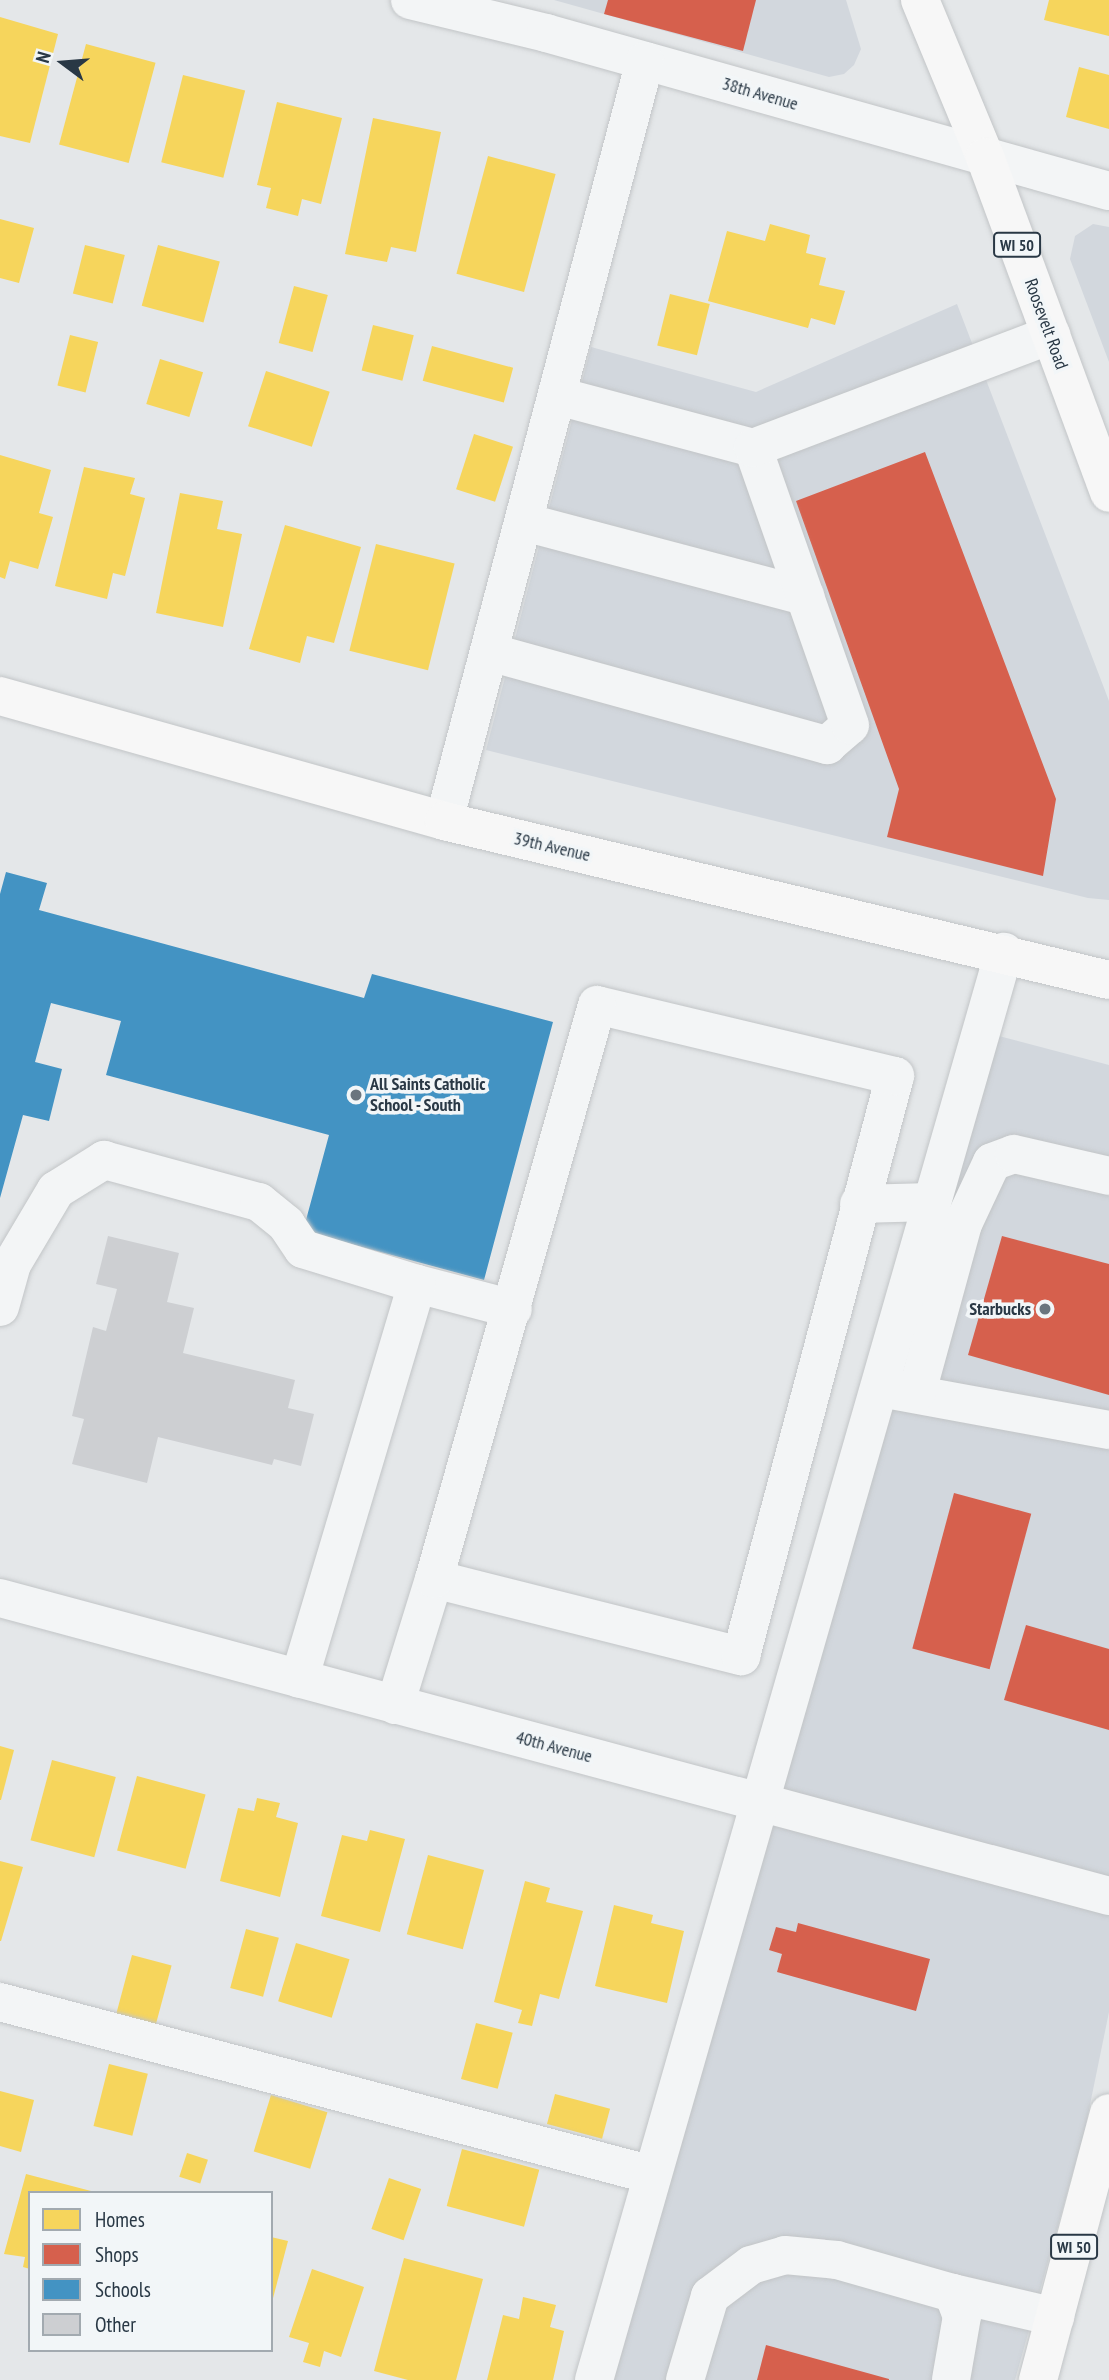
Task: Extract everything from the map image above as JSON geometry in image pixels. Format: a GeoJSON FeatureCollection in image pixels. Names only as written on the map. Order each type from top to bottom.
{"type":"FeatureCollection","features":[{"type":"Feature","properties":{"kind":"main road","name":"Roosevelt Road"},"geometry":{"type":"LineString","coordinates":[[920,0],[985,157],[1109,493]]}},
{"type":"Feature","properties":{"kind":"main road","name":"39th Avenue"},"geometry":{"type":"LineString","coordinates":[[0,696],[444,821],[1004,952],[1109,980]]}},
{"type":"Feature","properties":{"kind":"main road","name":"WI 50"},"geometry":{"type":"LineString","coordinates":[[1038,2380],[1109,2113]]}},
{"type":"Feature","properties":{"kind":"street","name":"38th Avenue"},"geometry":{"type":"LineString","coordinates":[[410,0],[539,17],[645,61],[1109,191]]}},
{"type":"Feature","properties":{"kind":"street"},"geometry":{"type":"LineString","coordinates":[[444,821],[645,61]]}},
{"type":"Feature","properties":{"kind":"street"},"geometry":{"type":"LineString","coordinates":[[558,396],[753,448],[1051,335]]}},
{"type":"Feature","properties":{"kind":"street"},"geometry":{"type":"LineString","coordinates":[[489,652],[827,745],[850,725],[753,448]]}},
{"type":"Feature","properties":{"kind":"street"},"geometry":{"type":"LineString","coordinates":[[524,522],[805,596]]}},
{"type":"Feature","properties":{"kind":"street"},"geometry":{"type":"LineString","coordinates":[[594,2380],[757,1802],[1004,952]]}},
{"type":"Feature","properties":{"kind":"street"},"geometry":{"type":"LineString","coordinates":[[395,1704],[434,1579],[477,1421],[513,1309],[597,1005],[895,1076],[741,1656],[434,1579]]}},
{"type":"Feature","properties":{"kind":"street"},"geometry":{"type":"LineString","coordinates":[[946,1150],[992,1162],[1014,1154],[1109,1176]]}},
{"type":"Feature","properties":{"kind":"street"},"geometry":{"type":"LineString","coordinates":[[0,1307],[12,1264],[56,1190],[104,1160],[259,1202],[286,1224],[303,1249],[417,1284],[513,1309]]}},
{"type":"Feature","properties":{"kind":"street"},"geometry":{"type":"LineString","coordinates":[[917,1392],[963,1224],[992,1162]]}},
{"type":"Feature","properties":{"kind":"street"},"geometry":{"type":"LineString","coordinates":[[859,1204],[932,1202]]}},
{"type":"Feature","properties":{"kind":"street"},"geometry":{"type":"LineString","coordinates":[[299,1679],[417,1284]]}},
{"type":"Feature","properties":{"kind":"street"},"geometry":{"type":"LineString","coordinates":[[877,1389],[917,1392],[1109,1430]]}},
{"type":"Feature","properties":{"kind":"street","name":"40th Avenue"},"geometry":{"type":"LineString","coordinates":[[0,1598],[1109,1896]]}},
{"type":"Feature","properties":{"kind":"street"},"geometry":{"type":"LineString","coordinates":[[756,1598],[812,1612]]}},
{"type":"Feature","properties":{"kind":"street"},"geometry":{"type":"LineString","coordinates":[[0,2001],[652,2175]]}},
{"type":"Feature","properties":{"kind":"street"},"geometry":{"type":"LineString","coordinates":[[685,2380],[710,2296],[751,2265],[785,2255],[837,2260],[953,2293],[1055,2317]]}},
{"type":"Feature","properties":{"kind":"street"},"geometry":{"type":"LineString","coordinates":[[951,2380],[962,2316],[953,2293]]}},
{"type":"Feature","properties":{"kind":"shaded area"},"geometry":{"type":"Polygon","coordinates":[[[554,0],[846,0],[861,49],[854,65],[844,74],[829,77],[554,0]]]}},
{"type":"Feature","properties":{"kind":"shaded area"},"geometry":{"type":"Polygon","coordinates":[[[1093,224],[1109,227],[1109,362],[1070,259],[1075,236],[1093,224]]]}},
{"type":"Feature","properties":{"kind":"shaded area"},"geometry":{"type":"Polygon","coordinates":[[[957,304],[1109,701],[1109,900],[1088,898],[486,750],[591,347],[756,392],[957,304]]]}},
{"type":"Feature","properties":{"kind":"shaded area"},"geometry":{"type":"Polygon","coordinates":[[[999,1036],[1109,1065],[1109,2012],[1085,2129],[1015,2380],[612,2380],[999,1036]]]}},
{"type":"Feature","properties":{"kind":"building: Homes"},"geometry":{"type":"Polygon","coordinates":[[[1049,0],[1109,0],[1109,36],[1044,20],[1049,0]]]}},
{"type":"Feature","properties":{"kind":"building: Homes"},"geometry":{"type":"Polygon","coordinates":[[[0,17],[58,34],[30,143],[0,136],[0,17]]]}},
{"type":"Feature","properties":{"kind":"building: Homes"},"geometry":{"type":"Polygon","coordinates":[[[86,44],[156,63],[129,163],[59,144],[86,44]]]}},
{"type":"Feature","properties":{"kind":"building: Homes"},"geometry":{"type":"Polygon","coordinates":[[[1079,67],[1109,75],[1109,129],[1066,117],[1079,67]]]}},
{"type":"Feature","properties":{"kind":"building: Homes"},"geometry":{"type":"Polygon","coordinates":[[[183,75],[245,90],[223,178],[161,162],[183,75]]]}},
{"type":"Feature","properties":{"kind":"building: Homes"},"geometry":{"type":"Polygon","coordinates":[[[277,102],[342,118],[321,204],[302,199],[298,216],[266,208],[271,188],[257,185],[277,102]]]}},
{"type":"Feature","properties":{"kind":"building: Homes"},"geometry":{"type":"Polygon","coordinates":[[[373,118],[441,132],[416,252],[391,247],[387,262],[345,254],[373,118]]]}},
{"type":"Feature","properties":{"kind":"building: Homes"},"geometry":{"type":"Polygon","coordinates":[[[488,156],[556,174],[524,292],[456,274],[488,156]]]}},
{"type":"Feature","properties":{"kind":"building: Homes"},"geometry":{"type":"Polygon","coordinates":[[[0,219],[34,228],[19,283],[0,278],[0,219]]]}},
{"type":"Feature","properties":{"kind":"building: Homes"},"geometry":{"type":"Polygon","coordinates":[[[770,224],[810,235],[806,253],[826,258],[819,285],[845,291],[835,325],[811,318],[808,328],[708,301],[727,231],[765,241],[770,224]]]}},
{"type":"Feature","properties":{"kind":"building: Homes"},"geometry":{"type":"Polygon","coordinates":[[[85,245],[125,255],[113,303],[73,294],[85,245]]]}},
{"type":"Feature","properties":{"kind":"building: Homes"},"geometry":{"type":"Polygon","coordinates":[[[158,245],[220,262],[204,322],[142,306],[158,245]]]}},
{"type":"Feature","properties":{"kind":"building: Homes"},"geometry":{"type":"Polygon","coordinates":[[[294,286],[328,295],[313,352],[279,343],[294,286]]]}},
{"type":"Feature","properties":{"kind":"building: Homes"},"geometry":{"type":"Polygon","coordinates":[[[670,294],[710,304],[697,355],[657,345],[670,294]]]}},
{"type":"Feature","properties":{"kind":"building: Homes"},"geometry":{"type":"Polygon","coordinates":[[[373,325],[414,335],[402,381],[362,371],[373,325]]]}},
{"type":"Feature","properties":{"kind":"building: Homes"},"geometry":{"type":"Polygon","coordinates":[[[70,335],[98,342],[86,392],[57,385],[70,335]]]}},
{"type":"Feature","properties":{"kind":"building: Homes"},"geometry":{"type":"Polygon","coordinates":[[[432,346],[513,368],[504,403],[423,381],[432,346]]]}},
{"type":"Feature","properties":{"kind":"building: Homes"},"geometry":{"type":"Polygon","coordinates":[[[160,359],[203,372],[189,417],[146,404],[160,359]]]}},
{"type":"Feature","properties":{"kind":"building: Homes"},"geometry":{"type":"Polygon","coordinates":[[[266,371],[330,392],[312,447],[248,426],[266,371]]]}},
{"type":"Feature","properties":{"kind":"building: Homes"},"geometry":{"type":"Polygon","coordinates":[[[474,434],[513,447],[495,502],[456,489],[474,434]]]}},
{"type":"Feature","properties":{"kind":"building: Homes"},"geometry":{"type":"Polygon","coordinates":[[[0,455],[51,470],[39,513],[53,517],[38,569],[10,561],[5,579],[0,577],[0,455]]]}},
{"type":"Feature","properties":{"kind":"building: Homes"},"geometry":{"type":"Polygon","coordinates":[[[84,467],[135,478],[130,494],[145,498],[125,576],[113,573],[107,599],[55,586],[84,467]]]}},
{"type":"Feature","properties":{"kind":"building: Homes"},"geometry":{"type":"Polygon","coordinates":[[[180,493],[223,501],[217,529],[242,534],[223,627],[156,613],[180,493]]]}},
{"type":"Feature","properties":{"kind":"building: Homes"},"geometry":{"type":"Polygon","coordinates":[[[285,525],[361,547],[334,643],[307,636],[300,663],[249,649],[285,525]]]}},
{"type":"Feature","properties":{"kind":"building: Homes"},"geometry":{"type":"Polygon","coordinates":[[[376,544],[455,564],[428,670],[349,651],[376,544]]]}},
{"type":"Feature","properties":{"kind":"building: Homes"},"geometry":{"type":"Polygon","coordinates":[[[0,1746],[14,1750],[1,1800],[0,1800],[0,1746]]]}},
{"type":"Feature","properties":{"kind":"building: Homes"},"geometry":{"type":"Polygon","coordinates":[[[52,1760],[116,1777],[94,1857],[31,1840],[52,1760]]]}},
{"type":"Feature","properties":{"kind":"building: Homes"},"geometry":{"type":"Polygon","coordinates":[[[137,1776],[206,1794],[186,1869],[117,1850],[137,1776]]]}},
{"type":"Feature","properties":{"kind":"building: Homes"},"geometry":{"type":"Polygon","coordinates":[[[257,1798],[280,1803],[276,1817],[298,1823],[280,1897],[220,1881],[238,1808],[254,1811],[257,1798]]]}},
{"type":"Feature","properties":{"kind":"building: Homes"},"geometry":{"type":"Polygon","coordinates":[[[370,1830],[405,1839],[380,1932],[321,1916],[342,1835],[367,1841],[370,1830]]]}},
{"type":"Feature","properties":{"kind":"building: Homes"},"geometry":{"type":"Polygon","coordinates":[[[428,1855],[484,1870],[463,1949],[407,1934],[428,1855]]]}},
{"type":"Feature","properties":{"kind":"building: Homes"},"geometry":{"type":"Polygon","coordinates":[[[0,1861],[23,1867],[1,1941],[0,1941],[0,1861]]]}},
{"type":"Feature","properties":{"kind":"building: Homes"},"geometry":{"type":"Polygon","coordinates":[[[525,1881],[550,1888],[546,1902],[583,1911],[559,1999],[540,1994],[532,2026],[518,2023],[522,2010],[494,2002],[525,1881]]]}},
{"type":"Feature","properties":{"kind":"building: Homes"},"geometry":{"type":"Polygon","coordinates":[[[614,1905],[653,1915],[651,1923],[684,1931],[667,2003],[595,1986],[614,1905]]]}},
{"type":"Feature","properties":{"kind":"building: Homes"},"geometry":{"type":"Polygon","coordinates":[[[246,1929],[279,1938],[263,1997],[230,1988],[246,1929]]]}},
{"type":"Feature","properties":{"kind":"building: Homes"},"geometry":{"type":"Polygon","coordinates":[[[296,1943],[350,1959],[332,2018],[278,2001],[296,1943]]]}},
{"type":"Feature","properties":{"kind":"building: Homes"},"geometry":{"type":"Polygon","coordinates":[[[132,1955],[172,1966],[156,2025],[116,2014],[132,1955]]]}},
{"type":"Feature","properties":{"kind":"building: Homes"},"geometry":{"type":"Polygon","coordinates":[[[476,2023],[513,2033],[498,2089],[461,2079],[476,2023]]]}},
{"type":"Feature","properties":{"kind":"building: Homes"},"geometry":{"type":"Polygon","coordinates":[[[109,2064],[148,2074],[132,2136],[94,2126],[109,2064]]]}},
{"type":"Feature","properties":{"kind":"building: Homes"},"geometry":{"type":"Polygon","coordinates":[[[0,2091],[34,2100],[21,2152],[0,2146],[0,2091]]]}},
{"type":"Feature","properties":{"kind":"building: Homes"},"geometry":{"type":"Polygon","coordinates":[[[555,2094],[610,2109],[602,2139],[547,2124],[555,2094]]]}},
{"type":"Feature","properties":{"kind":"building: Homes"},"geometry":{"type":"Polygon","coordinates":[[[271,2095],[327,2112],[310,2169],[254,2151],[271,2095]]]}},
{"type":"Feature","properties":{"kind":"building: Homes"},"geometry":{"type":"Polygon","coordinates":[[[462,2149],[539,2170],[524,2227],[447,2206],[462,2149]]]}},
{"type":"Feature","properties":{"kind":"building: Homes"},"geometry":{"type":"Polygon","coordinates":[[[187,2153],[208,2160],[200,2184],[179,2177],[187,2153]]]}},
{"type":"Feature","properties":{"kind":"building: Homes"},"geometry":{"type":"Polygon","coordinates":[[[26,2174],[91,2191],[28,2191],[28,2268],[23,2267],[25,2257],[4,2254],[26,2174]]]}},
{"type":"Feature","properties":{"kind":"building: Homes"},"geometry":{"type":"Polygon","coordinates":[[[389,2178],[421,2189],[404,2240],[371,2229],[389,2178]]]}},
{"type":"Feature","properties":{"kind":"building: Homes"},"geometry":{"type":"Polygon","coordinates":[[[273,2237],[288,2241],[273,2298],[273,2237]]]}},
{"type":"Feature","properties":{"kind":"building: Homes"},"geometry":{"type":"Polygon","coordinates":[[[404,2258],[483,2279],[456,2380],[408,2380],[374,2371],[404,2258]]]}},
{"type":"Feature","properties":{"kind":"building: Homes"},"geometry":{"type":"Polygon","coordinates":[[[312,2269],[364,2287],[341,2357],[324,2351],[320,2367],[303,2362],[309,2343],[289,2337],[312,2269]]]}},
{"type":"Feature","properties":{"kind":"building: Homes"},"geometry":{"type":"Polygon","coordinates":[[[523,2297],[556,2305],[550,2327],[564,2331],[553,2380],[487,2380],[503,2315],[519,2319],[523,2297]]]}},
{"type":"Feature","properties":{"kind":"building: Shops"},"geometry":{"type":"Polygon","coordinates":[[[608,0],[756,0],[743,51],[604,14],[608,0]]]}},
{"type":"Feature","properties":{"kind":"building: Shops"},"geometry":{"type":"Polygon","coordinates":[[[925,452],[1056,799],[1043,876],[887,837],[899,789],[796,501],[925,452]]]}},
{"type":"Feature","properties":{"kind":"building: Shops","name":"Starbucks"},"geometry":{"type":"Polygon","coordinates":[[[1002,1236],[1109,1264],[1109,1395],[968,1355],[1002,1236]]]}},
{"type":"Feature","properties":{"kind":"building: Shops"},"geometry":{"type":"Polygon","coordinates":[[[954,1493],[1031,1514],[990,1669],[912,1649],[954,1493]]]}},
{"type":"Feature","properties":{"kind":"building: Shops"},"geometry":{"type":"Polygon","coordinates":[[[1026,1625],[1109,1649],[1109,1730],[1004,1700],[1026,1625]]]}},
{"type":"Feature","properties":{"kind":"building: Shops"},"geometry":{"type":"Polygon","coordinates":[[[798,1923],[930,1959],[916,2011],[777,1972],[782,1954],[769,1950],[776,1927],[796,1932],[798,1923]]]}},
{"type":"Feature","properties":{"kind":"building: Shops"},"geometry":{"type":"Polygon","coordinates":[[[766,2345],[889,2379],[889,2380],[757,2380],[766,2345]]]}},
{"type":"Feature","properties":{"kind":"building: Schools","name":"All Saints Catholic School - South"},"geometry":{"type":"Polygon","coordinates":[[[6,872],[47,883],[39,910],[364,998],[372,974],[553,1022],[484,1280],[303,1231],[329,1135],[106,1075],[121,1021],[51,1003],[35,1062],[62,1069],[49,1121],[23,1115],[0,1198],[0,894],[6,872]]]}},
{"type":"Feature","properties":{"kind":"building: Other"},"geometry":{"type":"Polygon","coordinates":[[[108,1236],[179,1253],[167,1302],[194,1308],[183,1353],[295,1380],[288,1408],[314,1414],[301,1466],[274,1459],[272,1465],[158,1437],[147,1483],[72,1464],[84,1419],[72,1416],[93,1327],[106,1331],[117,1289],[96,1284],[108,1236]]]}},
{"type":"Feature","properties":{"kind":"place","name":"All Saints Catholic School - South"},"geometry":{"type":"Point","coordinates":[356,1095]}},
{"type":"Feature","properties":{"kind":"place","name":"Starbucks"},"geometry":{"type":"Point","coordinates":[1045,1309]}}]}
